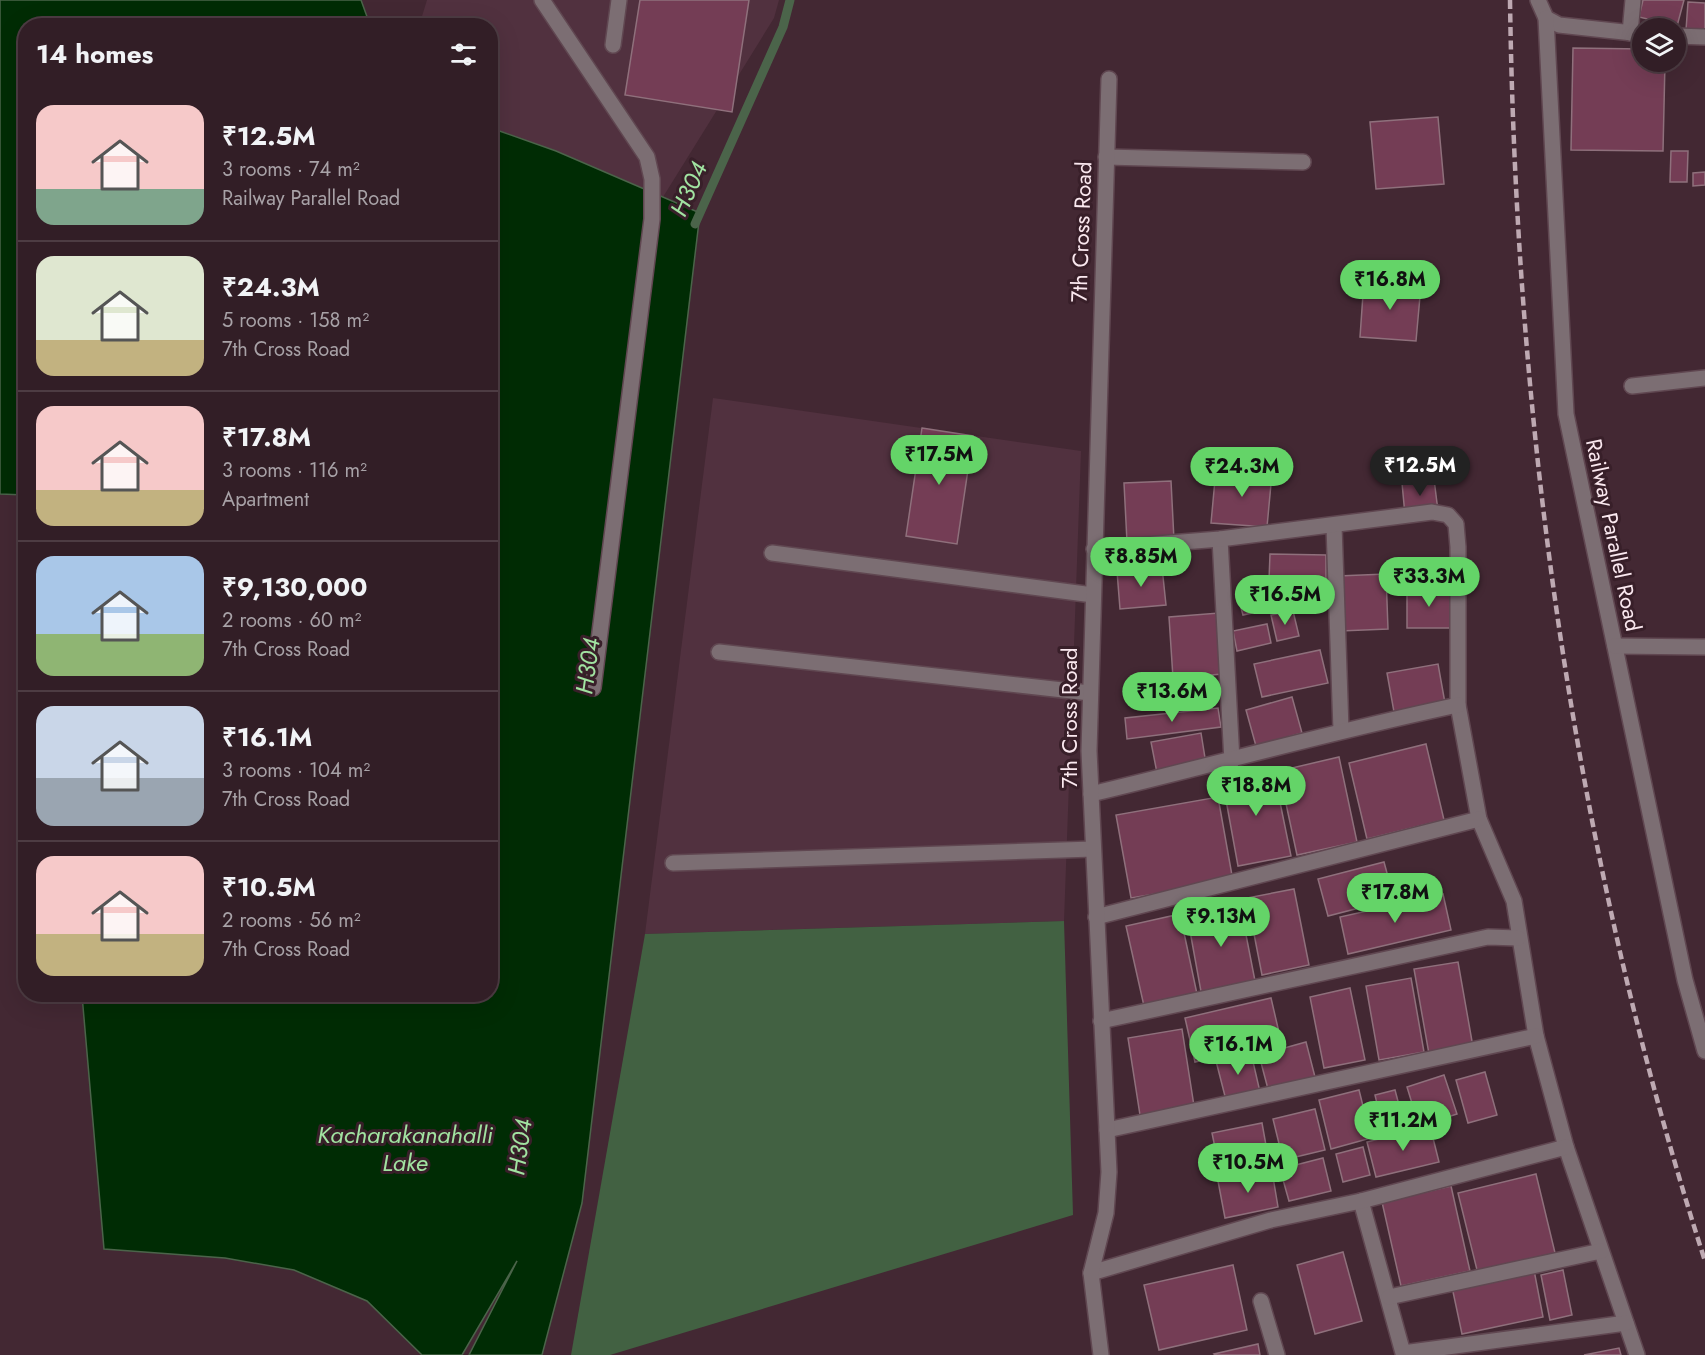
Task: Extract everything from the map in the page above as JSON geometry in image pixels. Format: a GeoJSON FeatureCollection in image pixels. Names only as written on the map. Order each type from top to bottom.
{"type":"FeatureCollection","features":[{"type":"Feature","properties":{"kind":"street"},"geometry":{"type":"LineString","coordinates":[[542,0],[647,157],[652,179],[652,219],[593,688]]}},
{"type":"Feature","properties":{"kind":"street"},"geometry":{"type":"LineString","coordinates":[[613,45],[618,0]]}},
{"type":"Feature","properties":{"kind":"street"},"geometry":{"type":"LineString","coordinates":[[1538,0],[1546,18],[1559,26],[1632,33]]}},
{"type":"Feature","properties":{"kind":"street"},"geometry":{"type":"LineString","coordinates":[[1633,0],[1635,18]]}},
{"type":"Feature","properties":{"kind":"street","name":"Railway Parallel Road"},"geometry":{"type":"LineString","coordinates":[[1546,18],[1566,414],[1689,994],[1705,1051]]}},
{"type":"Feature","properties":{"kind":"street"},"geometry":{"type":"LineString","coordinates":[[1686,36],[1705,37]]}},
{"type":"Feature","properties":{"kind":"street","name":"7th Cross Road"},"geometry":{"type":"LineString","coordinates":[[1101,1355],[1091,1273],[1106,1213],[1109,1172],[1090,794],[1090,693],[1109,79]]}},
{"type":"Feature","properties":{"kind":"street"},"geometry":{"type":"LineString","coordinates":[[1106,157],[1303,162]]}},
{"type":"Feature","properties":{"kind":"street"},"geometry":{"type":"LineString","coordinates":[[1632,386],[1705,378]]}},
{"type":"Feature","properties":{"kind":"street"},"geometry":{"type":"LineString","coordinates":[[1094,549],[1220,539],[1432,512],[1448,515],[1455,524],[1458,548],[1458,705],[1479,819],[1514,901],[1518,938],[1536,1036],[1566,1147],[1637,1355]]}},
{"type":"Feature","properties":{"kind":"street"},"geometry":{"type":"LineString","coordinates":[[1334,526],[1341,730]]}},
{"type":"Feature","properties":{"kind":"street"},"geometry":{"type":"LineString","coordinates":[[1220,539],[1232,761]]}},
{"type":"Feature","properties":{"kind":"street"},"geometry":{"type":"LineString","coordinates":[[772,553],[1093,595]]}},
{"type":"Feature","properties":{"kind":"street"},"geometry":{"type":"LineString","coordinates":[[1615,646],[1705,646]]}},
{"type":"Feature","properties":{"kind":"street"},"geometry":{"type":"LineString","coordinates":[[719,652],[1090,693]]}},
{"type":"Feature","properties":{"kind":"street"},"geometry":{"type":"LineString","coordinates":[[1090,794],[1232,761],[1341,730],[1458,705]]}},
{"type":"Feature","properties":{"kind":"street"},"geometry":{"type":"LineString","coordinates":[[1096,917],[1479,819]]}},
{"type":"Feature","properties":{"kind":"street"},"geometry":{"type":"LineString","coordinates":[[673,863],[1093,849]]}},
{"type":"Feature","properties":{"kind":"street"},"geometry":{"type":"LineString","coordinates":[[1101,1021],[1488,937],[1518,938]]}},
{"type":"Feature","properties":{"kind":"street"},"geometry":{"type":"LineString","coordinates":[[1689,994],[1705,992]]}},
{"type":"Feature","properties":{"kind":"street"},"geometry":{"type":"LineString","coordinates":[[1107,1130],[1536,1036]]}},
{"type":"Feature","properties":{"kind":"street"},"geometry":{"type":"LineString","coordinates":[[1091,1273],[1271,1220],[1361,1201],[1566,1147]]}},
{"type":"Feature","properties":{"kind":"street"},"geometry":{"type":"LineString","coordinates":[[1361,1201],[1403,1354],[1626,1323]]}},
{"type":"Feature","properties":{"kind":"street"},"geometry":{"type":"LineString","coordinates":[[1389,1297],[1601,1251]]}},
{"type":"Feature","properties":{"kind":"street"},"geometry":{"type":"LineString","coordinates":[[1261,1301],[1277,1355]]}},
{"type":"Feature","properties":{"kind":"shaded area"},"geometry":{"type":"Polygon","coordinates":[[[427,0],[779,0],[774,18],[663,197],[498,134],[498,18],[421,18],[427,0]]]}},
{"type":"Feature","properties":{"kind":"shaded area"},"geometry":{"type":"Polygon","coordinates":[[[713,398],[1081,451],[1064,921],[645,934],[713,398]]]}},
{"type":"Feature","properties":{"kind":"shaded area"},"geometry":{"type":"Polygon","coordinates":[[[1064,921],[1073,1215],[610,1355],[571,1355],[645,934],[1064,921]]]}},
{"type":"Feature","properties":{"kind":"water"},"geometry":{"type":"Polygon","coordinates":[[[0,0],[361,0],[367,18],[18,18],[18,495],[0,494],[0,0]]]}},
{"type":"Feature","properties":{"kind":"water","name":"Kacharakanahalli Lake"},"geometry":{"type":"Polygon","coordinates":[[[498,130],[556,151],[700,213],[582,1203],[542,1355],[469,1355],[517,1261],[462,1355],[422,1355],[367,1301],[294,1270],[225,1258],[104,1249],[83,1002],[498,1002],[498,130]]]}},
{"type":"Feature","properties":{"kind":"building"},"geometry":{"type":"Polygon","coordinates":[[[640,0],[749,0],[732,112],[625,95],[640,0]]]}},
{"type":"Feature","properties":{"kind":"building"},"geometry":{"type":"Polygon","coordinates":[[[1643,0],[1684,0],[1679,18],[1639,17],[1643,0]]]}},
{"type":"Feature","properties":{"kind":"building"},"geometry":{"type":"Polygon","coordinates":[[[1688,2],[1705,3],[1705,32],[1686,30],[1688,2]]]}},
{"type":"Feature","properties":{"kind":"building"},"geometry":{"type":"Polygon","coordinates":[[[1573,48],[1632,49],[1632,72],[1665,72],[1663,151],[1571,150],[1573,48]]]}},
{"type":"Feature","properties":{"kind":"building"},"geometry":{"type":"Polygon","coordinates":[[[1438,117],[1444,184],[1376,189],[1370,122],[1438,117]]]}},
{"type":"Feature","properties":{"kind":"building"},"geometry":{"type":"Polygon","coordinates":[[[1671,151],[1688,151],[1687,182],[1670,182],[1671,151]]]}},
{"type":"Feature","properties":{"kind":"building"},"geometry":{"type":"Polygon","coordinates":[[[1705,172],[1705,185],[1693,186],[1693,173],[1705,172]]]}},
{"type":"Feature","properties":{"kind":"building"},"geometry":{"type":"Polygon","coordinates":[[[1364,280],[1421,285],[1416,341],[1360,337],[1364,280]]]}},
{"type":"Feature","properties":{"kind":"building"},"geometry":{"type":"Polygon","coordinates":[[[922,428],[973,436],[957,544],[906,536],[922,428]]]}},
{"type":"Feature","properties":{"kind":"building"},"geometry":{"type":"Polygon","coordinates":[[[1216,469],[1272,473],[1267,527],[1211,523],[1216,469]]]}},
{"type":"Feature","properties":{"kind":"building"},"geometry":{"type":"Polygon","coordinates":[[[1434,479],[1438,511],[1405,515],[1402,483],[1434,479]]]}},
{"type":"Feature","properties":{"kind":"building"},"geometry":{"type":"Polygon","coordinates":[[[1171,481],[1174,540],[1127,542],[1124,483],[1171,481]]]}},
{"type":"Feature","properties":{"kind":"building"},"geometry":{"type":"Polygon","coordinates":[[[1270,554],[1326,555],[1326,582],[1269,580],[1270,554]]]}},
{"type":"Feature","properties":{"kind":"building"},"geometry":{"type":"Polygon","coordinates":[[[1162,567],[1166,605],[1120,609],[1117,571],[1162,567]]]}},
{"type":"Feature","properties":{"kind":"building"},"geometry":{"type":"Polygon","coordinates":[[[1386,574],[1388,629],[1340,631],[1338,576],[1386,574]]]}},
{"type":"Feature","properties":{"kind":"building"},"geometry":{"type":"Polygon","coordinates":[[[1278,584],[1283,606],[1243,615],[1237,593],[1278,584]]]}},
{"type":"Feature","properties":{"kind":"building"},"geometry":{"type":"Polygon","coordinates":[[[1407,588],[1451,588],[1451,628],[1407,628],[1407,588]]]}},
{"type":"Feature","properties":{"kind":"building"},"geometry":{"type":"Polygon","coordinates":[[[1293,611],[1299,636],[1277,641],[1271,615],[1293,611]]]}},
{"type":"Feature","properties":{"kind":"building"},"geometry":{"type":"Polygon","coordinates":[[[1219,613],[1223,674],[1173,678],[1169,617],[1219,613]]]}},
{"type":"Feature","properties":{"kind":"building"},"geometry":{"type":"Polygon","coordinates":[[[1267,624],[1271,643],[1237,651],[1233,631],[1267,624]]]}},
{"type":"Feature","properties":{"kind":"building"},"geometry":{"type":"Polygon","coordinates":[[[1320,650],[1328,683],[1262,697],[1254,664],[1320,650]]]}},
{"type":"Feature","properties":{"kind":"building"},"geometry":{"type":"Polygon","coordinates":[[[1438,664],[1445,703],[1394,712],[1387,673],[1438,664]]]}},
{"type":"Feature","properties":{"kind":"building"},"geometry":{"type":"Polygon","coordinates":[[[1292,697],[1302,733],[1256,746],[1246,710],[1292,697]]]}},
{"type":"Feature","properties":{"kind":"building"},"geometry":{"type":"Polygon","coordinates":[[[1218,708],[1221,727],[1127,739],[1125,718],[1218,708]]]}},
{"type":"Feature","properties":{"kind":"building"},"geometry":{"type":"Polygon","coordinates":[[[1201,733],[1206,764],[1157,773],[1151,742],[1201,733]]]}},
{"type":"Feature","properties":{"kind":"building"},"geometry":{"type":"Polygon","coordinates":[[[1426,744],[1444,820],[1367,839],[1349,763],[1426,744]]]}},
{"type":"Feature","properties":{"kind":"building"},"geometry":{"type":"Polygon","coordinates":[[[1339,757],[1357,842],[1297,855],[1279,771],[1339,757]]]}},
{"type":"Feature","properties":{"kind":"building"},"geometry":{"type":"Polygon","coordinates":[[[1273,768],[1291,856],[1238,866],[1222,778],[1273,768]]]}},
{"type":"Feature","properties":{"kind":"building"},"geometry":{"type":"Polygon","coordinates":[[[1218,797],[1233,881],[1131,898],[1116,815],[1218,797]]]}},
{"type":"Feature","properties":{"kind":"building"},"geometry":{"type":"Polygon","coordinates":[[[1384,862],[1394,899],[1328,916],[1318,879],[1384,862]]]}},
{"type":"Feature","properties":{"kind":"building"},"geometry":{"type":"Polygon","coordinates":[[[1294,889],[1309,965],[1262,975],[1247,898],[1294,889]]]}},
{"type":"Feature","properties":{"kind":"building"},"geometry":{"type":"Polygon","coordinates":[[[1443,894],[1451,930],[1348,954],[1340,917],[1443,894]]]}},
{"type":"Feature","properties":{"kind":"building"},"geometry":{"type":"Polygon","coordinates":[[[1239,899],[1256,986],[1202,997],[1186,909],[1239,899]]]}},
{"type":"Feature","properties":{"kind":"building"},"geometry":{"type":"Polygon","coordinates":[[[1180,914],[1197,994],[1144,1006],[1126,926],[1180,914]]]}},
{"type":"Feature","properties":{"kind":"building"},"geometry":{"type":"Polygon","coordinates":[[[1458,962],[1473,1047],[1429,1054],[1414,969],[1458,962]]]}},
{"type":"Feature","properties":{"kind":"building"},"geometry":{"type":"Polygon","coordinates":[[[1411,978],[1424,1052],[1379,1060],[1366,986],[1411,978]]]}},
{"type":"Feature","properties":{"kind":"building"},"geometry":{"type":"Polygon","coordinates":[[[1350,988],[1365,1060],[1324,1068],[1310,997],[1350,988]]]}},
{"type":"Feature","properties":{"kind":"building"},"geometry":{"type":"Polygon","coordinates":[[[1271,998],[1281,1041],[1195,1062],[1185,1018],[1271,998]]]}},
{"type":"Feature","properties":{"kind":"building"},"geometry":{"type":"Polygon","coordinates":[[[1182,1029],[1194,1106],[1140,1115],[1128,1038],[1182,1029]]]}},
{"type":"Feature","properties":{"kind":"building"},"geometry":{"type":"Polygon","coordinates":[[[1306,1042],[1315,1077],[1268,1089],[1259,1055],[1306,1042]]]}},
{"type":"Feature","properties":{"kind":"building"},"geometry":{"type":"Polygon","coordinates":[[[1251,1053],[1260,1092],[1226,1100],[1216,1061],[1251,1053]]]}},
{"type":"Feature","properties":{"kind":"building"},"geometry":{"type":"Polygon","coordinates":[[[1485,1072],[1497,1115],[1468,1123],[1456,1080],[1485,1072]]]}},
{"type":"Feature","properties":{"kind":"building"},"geometry":{"type":"Polygon","coordinates":[[[1444,1075],[1457,1114],[1419,1126],[1407,1087],[1444,1075]]]}},
{"type":"Feature","properties":{"kind":"building"},"geometry":{"type":"Polygon","coordinates":[[[1359,1090],[1371,1138],[1331,1149],[1319,1100],[1359,1090]]]}},
{"type":"Feature","properties":{"kind":"building"},"geometry":{"type":"Polygon","coordinates":[[[1395,1090],[1403,1120],[1382,1125],[1375,1095],[1395,1090]]]}},
{"type":"Feature","properties":{"kind":"building"},"geometry":{"type":"Polygon","coordinates":[[[1315,1109],[1325,1150],[1283,1160],[1273,1119],[1315,1109]]]}},
{"type":"Feature","properties":{"kind":"building"},"geometry":{"type":"Polygon","coordinates":[[[1262,1123],[1269,1162],[1220,1172],[1212,1133],[1262,1123]]]}},
{"type":"Feature","properties":{"kind":"building"},"geometry":{"type":"Polygon","coordinates":[[[1430,1126],[1439,1162],[1376,1177],[1367,1142],[1430,1126]]]}},
{"type":"Feature","properties":{"kind":"building"},"geometry":{"type":"Polygon","coordinates":[[[1363,1147],[1370,1175],[1343,1182],[1336,1154],[1363,1147]]]}},
{"type":"Feature","properties":{"kind":"building"},"geometry":{"type":"Polygon","coordinates":[[[1323,1158],[1331,1191],[1289,1201],[1280,1169],[1323,1158]]]}},
{"type":"Feature","properties":{"kind":"building"},"geometry":{"type":"Polygon","coordinates":[[[1272,1171],[1278,1207],[1225,1218],[1218,1181],[1272,1171]]]}},
{"type":"Feature","properties":{"kind":"building"},"geometry":{"type":"Polygon","coordinates":[[[1536,1174],[1556,1257],[1478,1274],[1458,1193],[1536,1174]]]}},
{"type":"Feature","properties":{"kind":"building"},"geometry":{"type":"Polygon","coordinates":[[[1451,1186],[1470,1271],[1401,1286],[1382,1202],[1451,1186]]]}},
{"type":"Feature","properties":{"kind":"building"},"geometry":{"type":"Polygon","coordinates":[[[1343,1252],[1362,1321],[1315,1334],[1297,1265],[1343,1252]]]}},
{"type":"Feature","properties":{"kind":"building"},"geometry":{"type":"Polygon","coordinates":[[[1233,1265],[1247,1330],[1159,1350],[1144,1285],[1233,1265]]]}},
{"type":"Feature","properties":{"kind":"building"},"geometry":{"type":"Polygon","coordinates":[[[1534,1270],[1543,1317],[1462,1334],[1452,1287],[1534,1270]]]}},
{"type":"Feature","properties":{"kind":"building"},"geometry":{"type":"Polygon","coordinates":[[[1563,1270],[1572,1315],[1550,1320],[1541,1275],[1563,1270]]]}},
{"type":"Feature","properties":{"kind":"building"},"geometry":{"type":"Polygon","coordinates":[[[1258,1344],[1260,1355],[1214,1354],[1258,1344]]]}},
{"type":"Feature","properties":{"kind":"building"},"geometry":{"type":"Polygon","coordinates":[[[1619,1348],[1621,1355],[1584,1355],[1619,1348]]]}},
{"type":"Feature","properties":{"kind":"waterway","name":"H304"},"geometry":{"type":"LineString","coordinates":[[695,224],[783,27],[790,0]]}},
{"type":"Feature","properties":{"kind":"railway"},"geometry":{"type":"LineString","coordinates":[[1510,0],[1515,160],[1525,320],[1540,479],[1561,638],[1587,796],[1620,952],[1659,1107],[1705,1261]]}}]}
